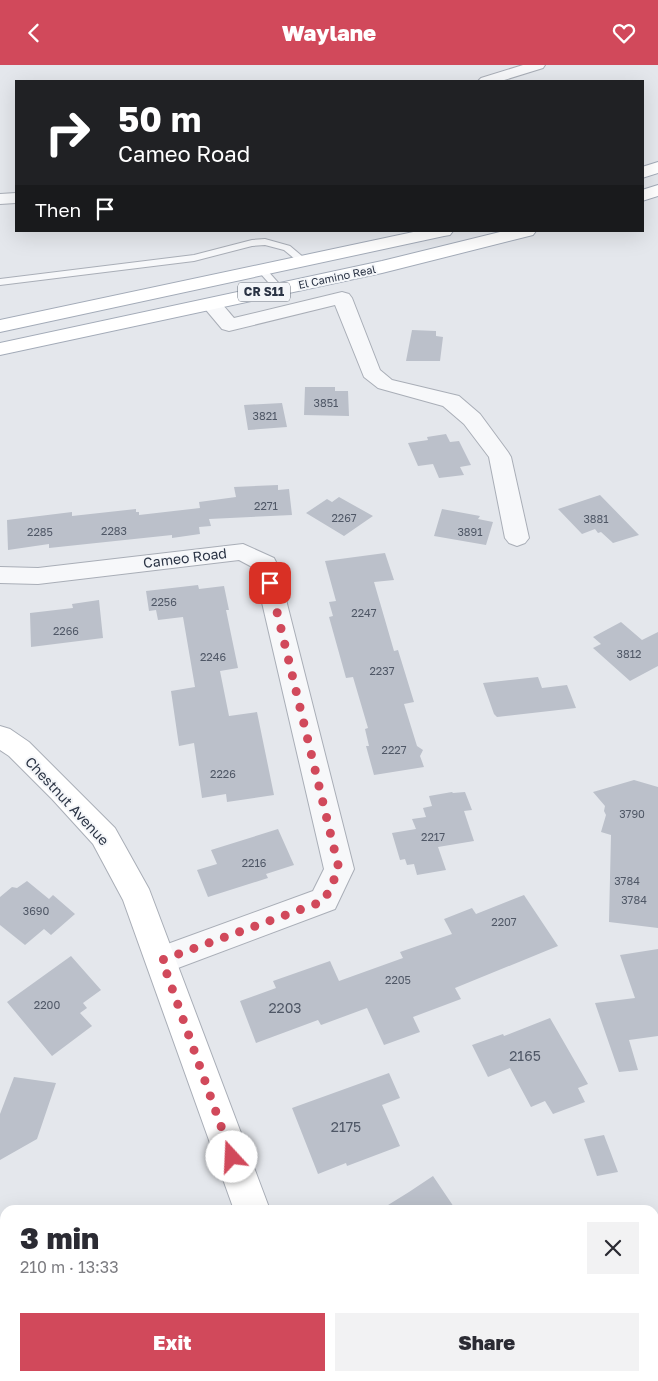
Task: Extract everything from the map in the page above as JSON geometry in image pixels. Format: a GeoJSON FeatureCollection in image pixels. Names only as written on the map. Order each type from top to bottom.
{"type":"FeatureCollection","features":[{"type":"Feature","properties":{"kind":"main road"},"geometry":{"type":"LineString","coordinates":[[644,172],[658,167]]}},
{"type":"Feature","properties":{"kind":"main road"},"geometry":{"type":"LineString","coordinates":[[644,195],[658,190]]}},
{"type":"Feature","properties":{"kind":"main road","name":"El Camino Real"},"geometry":{"type":"LineString","coordinates":[[0,326],[439,232]]}},
{"type":"Feature","properties":{"kind":"main road","name":"El Camino Real"},"geometry":{"type":"LineString","coordinates":[[0,349],[400,263],[522,232]]}},
{"type":"Feature","properties":{"kind":"main road","name":"Chestnut Avenue"},"geometry":{"type":"LineString","coordinates":[[0,736],[19,749],[62,791],[104,837],[138,898],[250,1205]]}},
{"type":"Feature","properties":{"kind":"street"},"geometry":{"type":"LineString","coordinates":[[489,80],[538,65]]}},
{"type":"Feature","properties":{"kind":"street"},"geometry":{"type":"LineString","coordinates":[[0,199],[15,198]]}},
{"type":"Feature","properties":{"kind":"street"},"geometry":{"type":"LineString","coordinates":[[210,304],[229,325],[342,298],[371,373],[385,384],[451,401],[472,419],[500,457],[517,538]]}},
{"type":"Feature","properties":{"kind":"street","name":"Cameo Road"},"geometry":{"type":"LineString","coordinates":[[0,575],[38,576],[243,551],[265,564],[339,869],[324,901],[162,960]]}},
{"type":"Feature","properties":{"kind":"lane"},"geometry":{"type":"LineString","coordinates":[[0,282],[194,258],[252,243],[265,242],[287,248],[304,262]]}},
{"type":"Feature","properties":{"kind":"lane"},"geometry":{"type":"LineString","coordinates":[[263,271],[279,289]]}},
{"type":"Feature","properties":{"kind":"building"},"geometry":{"type":"Polygon","coordinates":[[[412,330],[436,331],[436,336],[443,337],[440,361],[406,361],[412,330]]]}},
{"type":"Feature","properties":{"kind":"building"},"geometry":{"type":"Polygon","coordinates":[[[305,387],[335,387],[335,391],[348,391],[349,416],[304,415],[305,387]]]}},
{"type":"Feature","properties":{"kind":"building"},"geometry":{"type":"Polygon","coordinates":[[[282,403],[287,427],[248,430],[244,405],[282,403]]]}},
{"type":"Feature","properties":{"kind":"building"},"geometry":{"type":"Polygon","coordinates":[[[446,434],[450,442],[459,441],[471,465],[460,467],[464,475],[439,478],[433,464],[418,466],[408,443],[428,440],[427,437],[446,434]]]}},
{"type":"Feature","properties":{"kind":"building"},"geometry":{"type":"Polygon","coordinates":[[[278,485],[278,490],[289,489],[292,515],[209,519],[211,526],[199,527],[200,534],[172,538],[172,535],[49,548],[49,544],[8,550],[7,520],[72,512],[72,516],[136,509],[139,515],[200,508],[199,502],[236,497],[234,487],[278,485]]]}},
{"type":"Feature","properties":{"kind":"building"},"geometry":{"type":"Polygon","coordinates":[[[600,495],[639,535],[613,543],[595,529],[582,534],[558,509],[600,495]]]}},
{"type":"Feature","properties":{"kind":"building"},"geometry":{"type":"Polygon","coordinates":[[[339,497],[373,516],[344,536],[306,513],[327,499],[332,502],[339,497]]]}},
{"type":"Feature","properties":{"kind":"building"},"geometry":{"type":"Polygon","coordinates":[[[442,509],[480,516],[478,519],[493,522],[486,545],[434,536],[442,509]]]}},
{"type":"Feature","properties":{"kind":"building"},"geometry":{"type":"Polygon","coordinates":[[[385,553],[394,580],[374,582],[394,651],[398,650],[414,702],[404,704],[417,746],[423,750],[420,756],[424,767],[374,775],[366,746],[369,746],[365,729],[368,728],[353,677],[346,678],[329,617],[333,616],[329,602],[336,601],[325,561],[385,553]]]}},
{"type":"Feature","properties":{"kind":"building"},"geometry":{"type":"Polygon","coordinates":[[[198,585],[199,589],[224,586],[229,610],[226,610],[238,668],[220,671],[229,716],[257,712],[274,795],[227,802],[226,794],[202,798],[194,743],[179,746],[171,691],[195,687],[183,617],[158,620],[156,610],[149,611],[146,591],[198,585]]]}},
{"type":"Feature","properties":{"kind":"building"},"geometry":{"type":"Polygon","coordinates":[[[99,600],[103,638],[31,647],[30,613],[73,608],[72,604],[99,600]]]}},
{"type":"Feature","properties":{"kind":"building"},"geometry":{"type":"Polygon","coordinates":[[[621,622],[642,640],[658,632],[658,666],[630,681],[593,648],[601,644],[593,637],[621,622]]]}},
{"type":"Feature","properties":{"kind":"building"},"geometry":{"type":"Polygon","coordinates":[[[538,677],[542,688],[567,685],[576,708],[497,717],[494,714],[483,683],[538,677]]]}},
{"type":"Feature","properties":{"kind":"building"},"geometry":{"type":"Polygon","coordinates":[[[634,780],[658,787],[658,928],[609,922],[611,835],[601,832],[606,815],[604,811],[605,806],[593,792],[634,780]]]}},
{"type":"Feature","properties":{"kind":"building"},"geometry":{"type":"Polygon","coordinates":[[[465,792],[472,810],[464,811],[474,841],[438,847],[446,870],[417,875],[414,864],[407,865],[405,859],[400,860],[392,833],[416,829],[412,819],[426,817],[423,808],[432,806],[429,796],[465,792]]]}},
{"type":"Feature","properties":{"kind":"building"},"geometry":{"type":"Polygon","coordinates":[[[278,829],[294,865],[266,874],[268,878],[208,897],[197,870],[217,864],[211,850],[278,829]]]}},
{"type":"Feature","properties":{"kind":"building"},"geometry":{"type":"Polygon","coordinates":[[[27,881],[49,899],[53,895],[75,914],[51,935],[44,929],[25,945],[0,925],[0,897],[12,887],[17,888],[27,881]]]}},
{"type":"Feature","properties":{"kind":"building"},"geometry":{"type":"Polygon","coordinates":[[[524,895],[558,946],[455,988],[461,999],[413,1017],[420,1032],[384,1045],[367,1008],[321,1025],[318,1020],[256,1043],[240,1001],[276,988],[273,981],[330,961],[339,981],[403,958],[400,952],[452,934],[444,919],[472,908],[476,914],[524,895]]]}},
{"type":"Feature","properties":{"kind":"building"},"geometry":{"type":"Polygon","coordinates":[[[658,949],[658,1036],[629,1040],[638,1070],[619,1072],[595,1003],[635,998],[620,955],[658,949]]]}},
{"type":"Feature","properties":{"kind":"building"},"geometry":{"type":"Polygon","coordinates":[[[71,956],[101,990],[83,1003],[87,1008],[80,1013],[92,1026],[52,1056],[7,1002],[71,956]]]}},
{"type":"Feature","properties":{"kind":"building"},"geometry":{"type":"Polygon","coordinates":[[[550,1018],[588,1084],[578,1088],[585,1102],[553,1114],[545,1101],[531,1107],[510,1068],[488,1077],[472,1045],[503,1034],[504,1036],[550,1018]]]}},
{"type":"Feature","properties":{"kind":"building"},"geometry":{"type":"Polygon","coordinates":[[[389,1073],[400,1098],[382,1105],[400,1146],[347,1166],[346,1163],[318,1174],[292,1108],[389,1073]]]}},
{"type":"Feature","properties":{"kind":"building"},"geometry":{"type":"Polygon","coordinates":[[[14,1077],[56,1083],[37,1139],[0,1160],[0,1114],[14,1077]]]}},
{"type":"Feature","properties":{"kind":"building"},"geometry":{"type":"Polygon","coordinates":[[[604,1135],[618,1172],[597,1176],[584,1139],[604,1135]]]}},
{"type":"Feature","properties":{"kind":"building"},"geometry":{"type":"Polygon","coordinates":[[[433,1176],[453,1205],[388,1205],[433,1176]]]}},
{"type":"Feature","properties":{"kind":"route"},"geometry":{"type":"LineString","coordinates":[[232,1157],[162,960],[324,901],[339,869],[270,583]]}}]}
